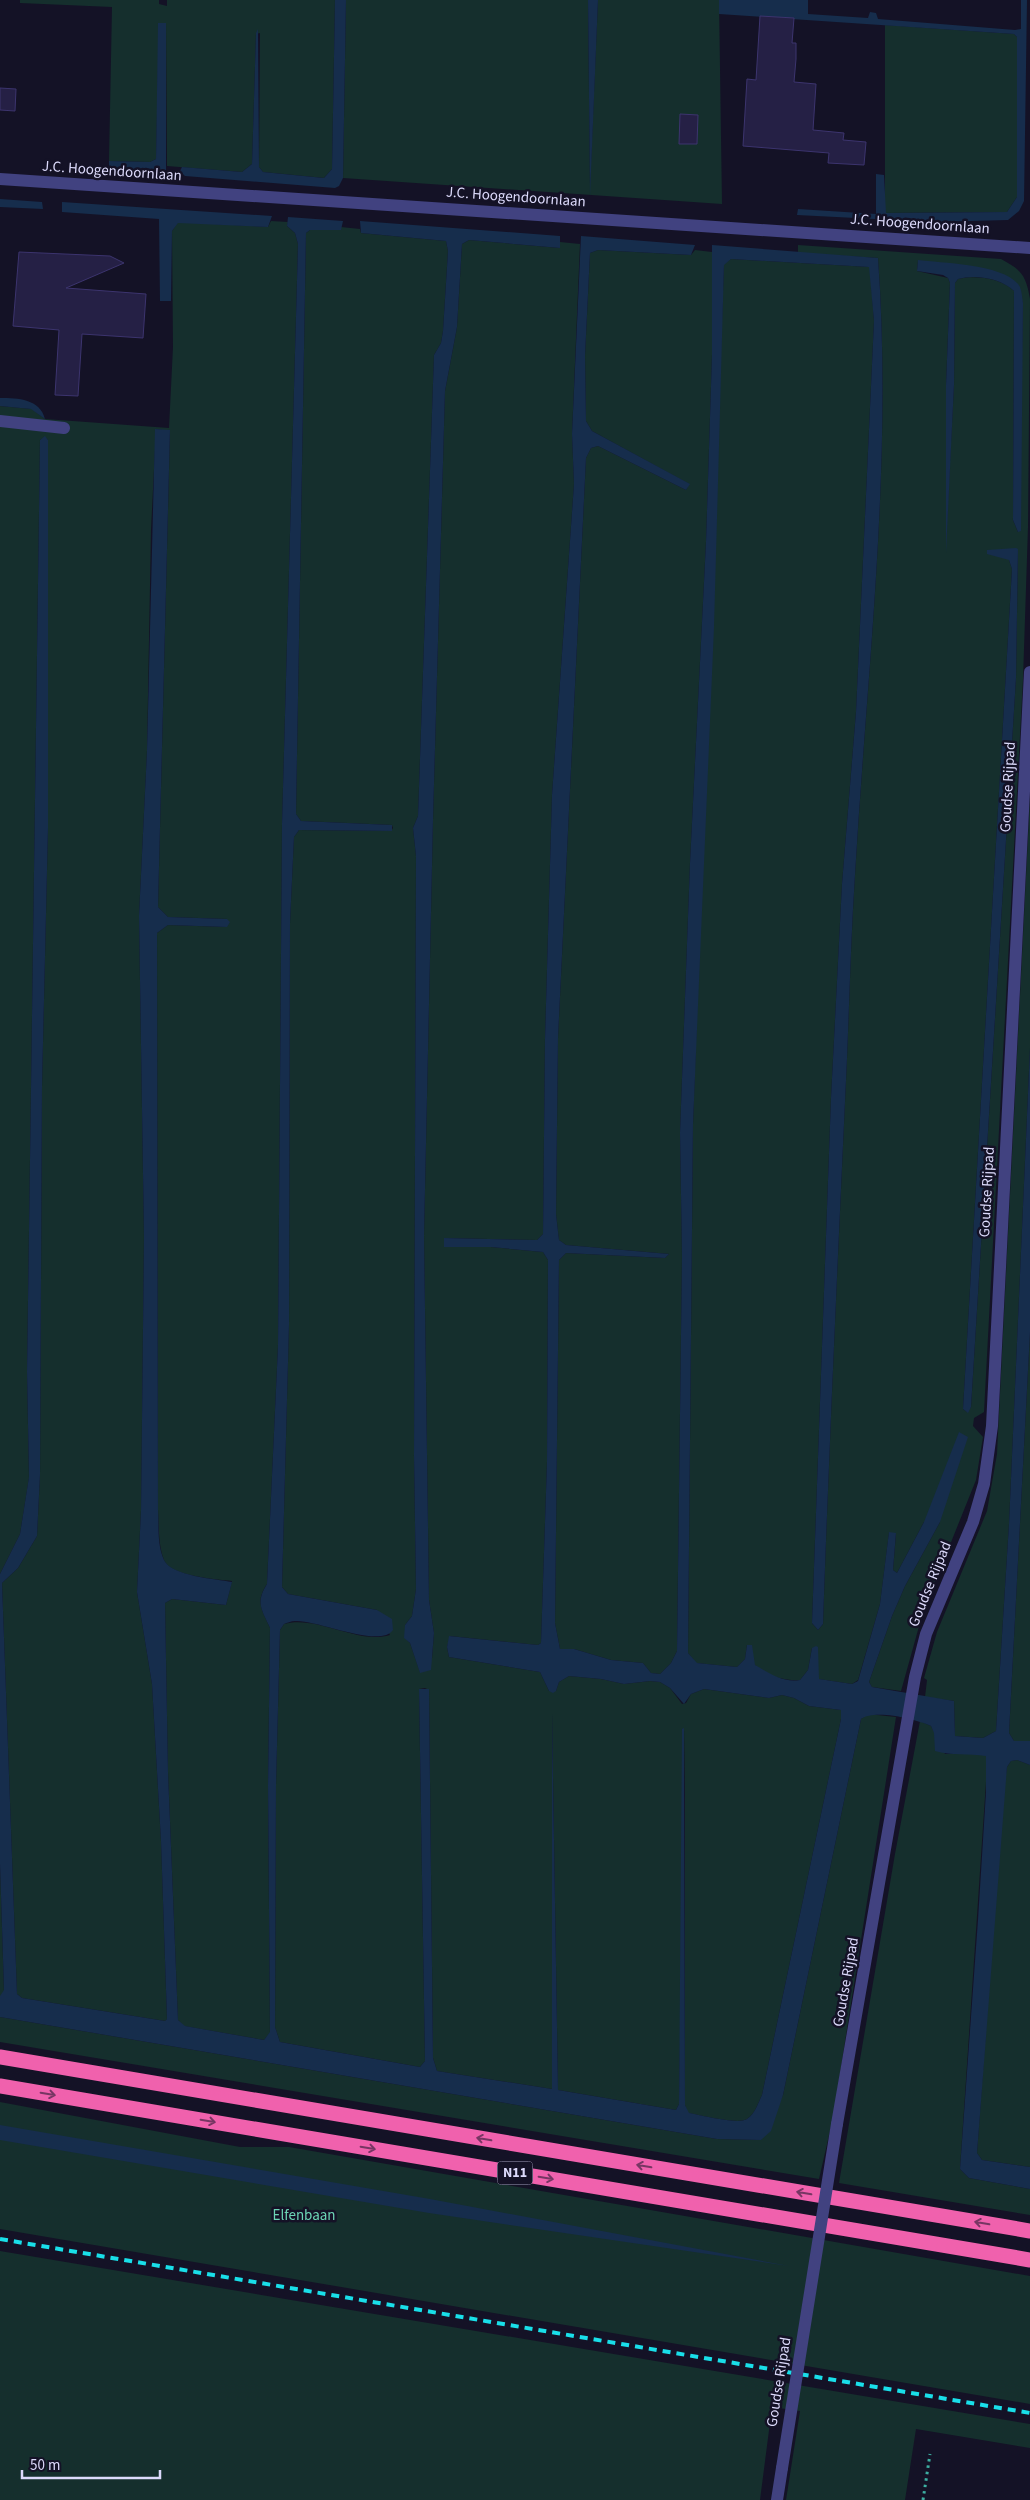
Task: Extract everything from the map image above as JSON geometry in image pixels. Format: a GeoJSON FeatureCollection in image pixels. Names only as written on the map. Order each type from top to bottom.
{"type":"FeatureCollection","features":[{"type":"Feature","properties":{"kind":"highway","name":"N11"},"geometry":{"type":"LineString","coordinates":[[0,2057],[1030,2231]]}},
{"type":"Feature","properties":{"kind":"highway","name":"N11"},"geometry":{"type":"LineString","coordinates":[[0,2086],[1030,2260]]}},
{"type":"Feature","properties":{"kind":"street","name":"J.C. Hoogendoornlaan"},"geometry":{"type":"LineString","coordinates":[[0,179],[1030,248]]}},
{"type":"Feature","properties":{"kind":"street"},"geometry":{"type":"LineString","coordinates":[[0,421],[64,428]]}},
{"type":"Feature","properties":{"kind":"street","name":"Goudse Rijpad"},"geometry":{"type":"LineString","coordinates":[[777,2500],[837,2124],[915,1677],[926,1634],[973,1522],[984,1484],[992,1426],[1030,672]]}},
{"type":"Feature","properties":{"kind":"path"},"geometry":{"type":"LineString","coordinates":[[923,2500],[930,2454]]}},
{"type":"Feature","properties":{"kind":"green space"},"geometry":{"type":"Polygon","coordinates":[[[20,0],[159,0],[159,4],[167,6],[167,0],[335,0],[332,169],[324,178],[263,172],[259,167],[260,33],[256,34],[252,164],[242,172],[167,166],[166,23],[159,23],[156,159],[150,162],[109,161],[112,7],[20,3],[20,0]]]}},
{"type":"Feature","properties":{"kind":"green space"},"geometry":{"type":"Polygon","coordinates":[[[346,0],[588,0],[590,185],[598,0],[719,0],[722,204],[343,178],[346,0]]]}},
{"type":"Feature","properties":{"kind":"green space"},"geometry":{"type":"Polygon","coordinates":[[[885,25],[1014,34],[1017,37],[1017,197],[1007,212],[885,213],[885,25]]]}},
{"type":"Feature","properties":{"kind":"green space"},"geometry":{"type":"Polygon","coordinates":[[[271,221],[288,222],[287,226],[295,233],[298,244],[282,824],[278,1346],[267,1584],[261,1596],[262,1611],[270,1628],[268,1786],[270,2033],[264,2040],[184,2026],[178,2020],[168,1772],[165,1603],[172,1599],[226,1605],[232,1581],[194,1576],[175,1570],[164,1560],[160,1542],[158,1510],[157,933],[168,925],[227,927],[227,919],[168,917],[158,907],[170,431],[156,429],[151,530],[147,751],[139,916],[144,1237],[141,1511],[137,1592],[152,1684],[161,1841],[167,2019],[165,2021],[22,1998],[17,1994],[2,1583],[18,1568],[37,1536],[40,1475],[42,1086],[48,828],[48,440],[45,437],[40,440],[27,1372],[29,1478],[20,1534],[0,1574],[0,406],[32,409],[45,419],[169,428],[173,347],[172,231],[178,222],[268,227],[271,221]]]}},
{"type":"Feature","properties":{"kind":"green space"},"geometry":{"type":"Polygon","coordinates":[[[341,227],[360,229],[361,233],[446,241],[448,251],[443,331],[441,343],[434,355],[418,816],[413,828],[416,856],[414,1456],[416,1589],[412,1616],[405,1625],[405,1638],[410,1643],[420,1672],[432,1658],[434,1633],[429,1600],[424,1236],[445,391],[457,327],[462,244],[469,240],[560,248],[560,242],[580,244],[572,434],[574,484],[552,795],[545,1039],[543,1234],[537,1240],[444,1238],[445,1247],[491,1247],[543,1252],[548,1260],[547,1462],[541,1643],[538,1645],[450,1636],[447,1647],[449,1657],[540,1672],[549,1691],[556,1691],[559,1682],[569,1676],[601,1679],[624,1684],[650,1681],[660,1682],[670,1688],[682,1704],[686,1703],[691,1694],[704,1689],[769,1698],[782,1695],[794,1698],[809,1706],[841,1710],[841,1719],[762,2095],[752,2114],[742,2121],[688,2113],[685,2105],[685,1729],[679,2104],[676,2110],[558,2090],[552,1714],[552,2089],[437,2071],[433,2058],[429,1690],[425,1688],[419,1689],[425,2061],[420,2067],[280,2042],[275,2027],[276,1785],[280,1630],[284,1624],[297,1622],[310,1623],[365,1636],[378,1637],[390,1635],[377,1610],[288,1594],[282,1587],[289,1325],[290,923],[294,837],[299,830],[391,831],[393,828],[392,825],[301,821],[296,814],[306,233],[310,230],[340,230],[341,227]]]}},
{"type":"Feature","properties":{"kind":"green space"},"geometry":{"type":"Polygon","coordinates":[[[798,245],[1001,259],[1022,274],[1030,299],[1028,527],[1023,679],[984,1412],[974,1418],[973,1426],[983,1437],[976,1480],[923,1612],[901,1691],[872,1687],[869,1682],[892,1616],[905,1586],[940,1522],[924,1522],[897,1573],[893,1570],[896,1534],[889,1533],[880,1604],[858,1680],[852,1684],[818,1679],[818,1648],[812,1648],[808,1670],[800,1680],[776,1677],[759,1669],[752,1661],[747,1645],[745,1659],[737,1667],[696,1663],[688,1653],[693,1124],[724,264],[731,259],[870,267],[874,321],[856,712],[842,884],[831,1098],[812,1623],[818,1630],[823,1624],[853,903],[877,566],[882,412],[882,335],[878,258],[798,253],[798,245]],[[918,261],[917,271],[948,278],[950,283],[946,385],[946,538],[954,385],[955,283],[958,279],[965,278],[995,280],[1014,291],[1013,520],[1018,532],[1023,303],[1011,279],[918,261]],[[1018,549],[1009,560],[1012,569],[963,1409],[967,1412],[971,1407],[1016,678],[1018,549]]]}},
{"type":"Feature","properties":{"kind":"green space"},"geometry":{"type":"Polygon","coordinates":[[[598,250],[691,255],[695,250],[712,252],[712,355],[706,542],[690,863],[680,1133],[682,1256],[677,1651],[671,1663],[660,1674],[651,1673],[643,1663],[611,1660],[574,1649],[560,1649],[555,1623],[559,1260],[566,1253],[665,1258],[669,1254],[566,1245],[559,1240],[556,1214],[558,1038],[586,458],[591,448],[598,446],[686,490],[689,484],[592,431],[586,421],[585,356],[590,253],[598,250]]]}},
{"type":"Feature","properties":{"kind":"green space"},"geometry":{"type":"Polygon","coordinates":[[[1030,797],[1030,1048],[1009,1524],[996,1731],[983,1738],[955,1736],[954,1701],[925,1697],[927,1680],[924,1678],[937,1632],[987,1511],[997,1454],[1030,797]]]}},
{"type":"Feature","properties":{"kind":"green space"},"geometry":{"type":"Polygon","coordinates":[[[1030,1332],[1030,1741],[1014,1741],[1009,1733],[1030,1332]]]}},
{"type":"Feature","properties":{"kind":"green space"},"geometry":{"type":"Polygon","coordinates":[[[868,1714],[896,1717],[833,2118],[819,2179],[0,2042],[0,2017],[717,2139],[761,2140],[783,2095],[861,1719],[868,1714]]]}},
{"type":"Feature","properties":{"kind":"green space"},"geometry":{"type":"Polygon","coordinates":[[[920,1721],[931,1726],[945,1754],[966,1753],[986,1755],[987,1767],[960,2169],[969,2178],[1030,2189],[1030,2215],[839,2183],[895,1854],[920,1721]]]}},
{"type":"Feature","properties":{"kind":"green space"},"geometry":{"type":"Polygon","coordinates":[[[1017,1760],[1030,1765],[1030,2167],[982,2160],[977,2153],[1003,1794],[1007,1767],[1011,1761],[1017,1760]]]}},
{"type":"Feature","properties":{"kind":"green space"},"geometry":{"type":"Polygon","coordinates":[[[0,1864],[4,1991],[1,1996],[0,1996],[0,1864]]]}},
{"type":"Feature","properties":{"kind":"green space","name":"Elfenbaan"},"geometry":{"type":"Polygon","coordinates":[[[0,2102],[240,2147],[289,2147],[1030,2276],[1030,2404],[0,2229],[0,2102]]]}},
{"type":"Feature","properties":{"kind":"green space"},"geometry":{"type":"Polygon","coordinates":[[[0,2251],[1030,2424],[1030,2448],[916,2429],[905,2500],[786,2500],[800,2411],[772,2407],[760,2500],[0,2500],[0,2251]]]}},
{"type":"Feature","properties":{"kind":"water"},"geometry":{"type":"Polygon","coordinates":[[[335,0],[346,0],[343,178],[339,186],[335,188],[185,176],[180,171],[182,167],[242,172],[252,164],[256,33],[258,29],[259,167],[263,172],[324,178],[332,169],[335,0]]]}},
{"type":"Feature","properties":{"kind":"water"},"geometry":{"type":"Polygon","coordinates":[[[588,0],[598,0],[590,196],[588,0]]]}},
{"type":"Feature","properties":{"kind":"water"},"geometry":{"type":"Polygon","coordinates":[[[719,0],[808,0],[808,14],[868,18],[870,12],[876,13],[878,19],[1015,30],[1021,29],[1021,0],[1027,0],[1024,201],[1019,211],[1008,220],[934,222],[797,215],[798,209],[876,214],[876,174],[884,175],[886,213],[1007,212],[1017,197],[1017,37],[1014,34],[719,14],[719,0]]]}},
{"type":"Feature","properties":{"kind":"water"},"geometry":{"type":"Polygon","coordinates":[[[158,23],[166,23],[166,174],[109,170],[109,161],[150,162],[156,159],[158,23]]]}},
{"type":"Feature","properties":{"kind":"water"},"geometry":{"type":"Polygon","coordinates":[[[0,199],[42,202],[43,209],[0,207],[0,199]]]}},
{"type":"Feature","properties":{"kind":"water"},"geometry":{"type":"Polygon","coordinates":[[[62,202],[272,216],[268,227],[178,223],[172,231],[171,301],[160,301],[159,219],[62,212],[62,202]]]}},
{"type":"Feature","properties":{"kind":"water"},"geometry":{"type":"Polygon","coordinates":[[[288,217],[343,221],[341,230],[310,230],[306,233],[296,814],[301,821],[392,825],[392,831],[299,830],[294,837],[290,923],[289,1325],[282,1587],[288,1594],[377,1610],[392,1619],[393,1630],[386,1635],[362,1635],[295,1621],[284,1624],[280,1630],[276,1785],[275,2027],[280,2042],[420,2067],[425,2061],[419,1689],[429,1689],[433,2058],[437,2071],[552,2089],[552,1714],[558,2090],[676,2110],[679,2104],[682,1729],[684,1728],[685,2105],[689,2113],[742,2121],[752,2114],[762,2095],[841,1719],[841,1710],[809,1706],[794,1698],[782,1695],[769,1698],[704,1689],[691,1694],[684,1704],[670,1688],[660,1682],[650,1681],[624,1684],[601,1679],[569,1676],[559,1682],[556,1691],[553,1693],[549,1691],[540,1672],[449,1657],[447,1647],[449,1636],[538,1645],[541,1643],[547,1462],[548,1260],[543,1252],[491,1247],[444,1247],[444,1238],[537,1240],[543,1234],[545,1039],[552,795],[574,484],[572,434],[581,236],[695,245],[691,255],[598,250],[590,253],[585,356],[586,421],[592,431],[690,484],[686,490],[598,446],[591,448],[586,458],[558,1038],[556,1214],[559,1240],[566,1245],[669,1254],[665,1258],[566,1253],[559,1260],[555,1623],[560,1649],[574,1649],[611,1660],[643,1663],[651,1673],[660,1674],[671,1663],[677,1651],[682,1256],[680,1133],[690,863],[706,542],[712,355],[712,245],[878,258],[882,335],[882,412],[877,566],[853,903],[823,1624],[818,1630],[812,1623],[831,1098],[842,884],[856,712],[874,321],[869,267],[731,259],[724,265],[714,627],[693,1124],[688,1653],[697,1663],[737,1667],[745,1659],[747,1645],[752,1645],[755,1665],[776,1677],[794,1681],[800,1680],[808,1670],[812,1648],[816,1646],[818,1647],[819,1679],[852,1684],[858,1681],[880,1604],[889,1532],[896,1533],[893,1570],[897,1573],[924,1522],[959,1432],[968,1437],[940,1522],[905,1586],[892,1616],[869,1682],[872,1687],[954,1701],[955,1736],[983,1738],[996,1731],[1009,1524],[1030,1048],[1030,1332],[1009,1733],[1014,1741],[1030,1741],[1030,1765],[1017,1760],[1011,1761],[1007,1767],[977,2153],[982,2160],[1030,2167],[1030,2189],[969,2178],[960,2169],[978,1920],[986,1792],[986,1756],[935,1751],[934,1733],[931,1726],[895,1716],[876,1715],[861,1719],[783,2095],[771,2131],[761,2140],[717,2139],[0,2017],[0,1996],[4,1990],[0,1864],[0,1574],[20,1534],[29,1477],[27,1372],[40,440],[45,436],[48,440],[48,828],[42,1086],[40,1475],[37,1536],[18,1568],[2,1583],[17,1994],[22,1998],[165,2021],[167,2019],[161,1841],[152,1684],[137,1592],[141,1511],[144,1237],[139,916],[147,751],[155,429],[170,430],[158,907],[168,917],[227,919],[230,922],[227,927],[168,925],[157,933],[159,1542],[164,1560],[175,1570],[195,1576],[232,1582],[226,1605],[172,1599],[165,1603],[168,1772],[178,2020],[185,2026],[264,2040],[270,2032],[268,1786],[270,1628],[262,1611],[261,1596],[267,1584],[278,1346],[282,824],[298,244],[295,233],[287,226],[288,217]]]}},
{"type":"Feature","properties":{"kind":"water"},"geometry":{"type":"Polygon","coordinates":[[[360,221],[560,236],[560,248],[469,240],[462,244],[457,327],[445,391],[424,1236],[429,1600],[434,1633],[431,1670],[420,1673],[410,1643],[404,1638],[405,1625],[412,1616],[416,1589],[414,1456],[416,856],[413,828],[418,816],[434,355],[441,343],[443,331],[448,251],[446,241],[361,233],[360,221]]]}},
{"type":"Feature","properties":{"kind":"water"},"geometry":{"type":"Polygon","coordinates":[[[918,260],[973,266],[1002,274],[1013,279],[1020,287],[1023,303],[1021,531],[1018,532],[1013,520],[1014,291],[995,280],[980,277],[958,279],[955,283],[954,385],[946,553],[946,385],[950,283],[948,278],[943,275],[917,271],[918,260]]]}},
{"type":"Feature","properties":{"kind":"water"},"geometry":{"type":"Polygon","coordinates":[[[0,398],[14,398],[27,401],[38,407],[45,419],[31,409],[0,406],[0,398]]]}},
{"type":"Feature","properties":{"kind":"water"},"geometry":{"type":"Polygon","coordinates":[[[1018,549],[1016,678],[971,1407],[968,1413],[963,1409],[1012,569],[1009,560],[987,554],[987,550],[1018,549]]]}},
{"type":"Feature","properties":{"kind":"water"},"geometry":{"type":"Polygon","coordinates":[[[0,2125],[430,2199],[789,2266],[429,2213],[0,2140],[0,2125]]]}},
{"type":"Feature","properties":{"kind":"building"},"geometry":{"type":"Polygon","coordinates":[[[760,16],[794,18],[792,43],[796,43],[796,59],[794,82],[816,84],[813,130],[844,133],[843,140],[866,142],[864,165],[828,163],[829,153],[743,146],[747,79],[756,80],[760,16]]]}},
{"type":"Feature","properties":{"kind":"building"},"geometry":{"type":"Polygon","coordinates":[[[0,88],[16,89],[15,111],[0,110],[0,88]]]}},
{"type":"Feature","properties":{"kind":"building"},"geometry":{"type":"Polygon","coordinates":[[[680,114],[698,115],[697,144],[679,144],[680,114]]]}},
{"type":"Feature","properties":{"kind":"building"},"geometry":{"type":"Polygon","coordinates":[[[19,252],[110,256],[124,263],[66,288],[146,294],[143,338],[82,334],[78,396],[55,395],[59,330],[13,326],[19,252]]]}},
{"type":"Feature","properties":{"kind":"railway"},"geometry":{"type":"LineString","coordinates":[[0,2239],[1030,2413]]}}]}
